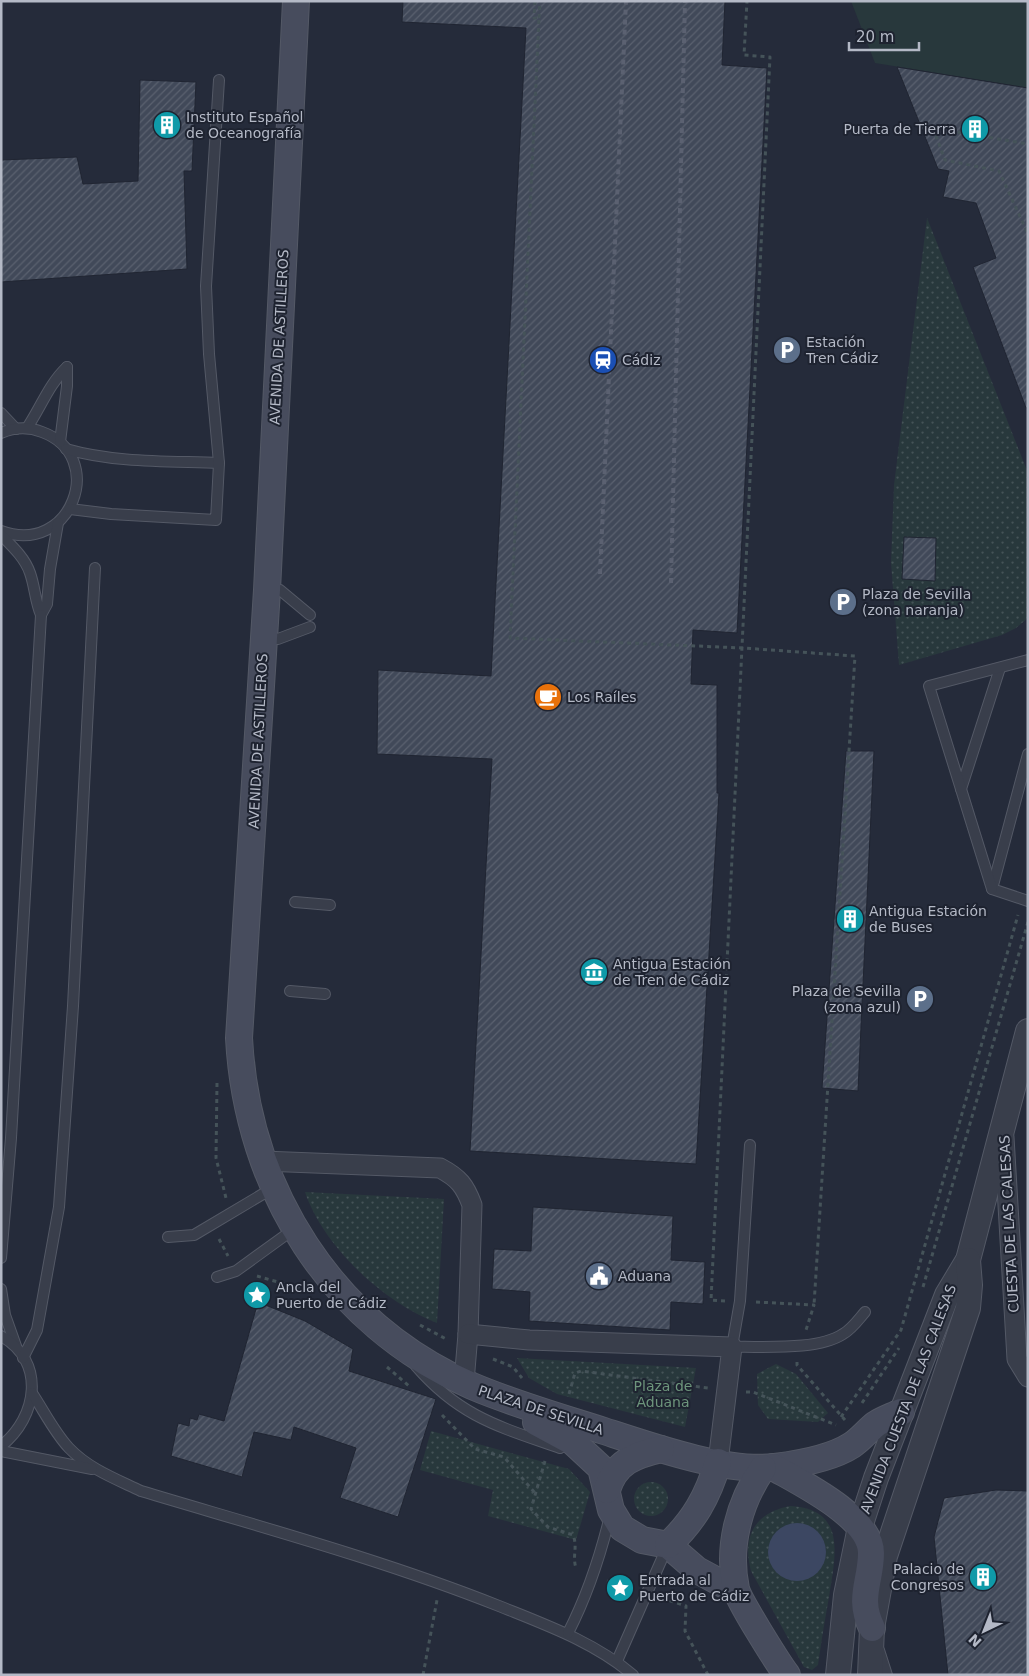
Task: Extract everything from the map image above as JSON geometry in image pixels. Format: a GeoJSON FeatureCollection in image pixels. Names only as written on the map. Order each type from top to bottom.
{"type":"FeatureCollection","features":[{"type":"Feature","properties":{"kind":"main road","name":"AVENIDA DE ASTILLEROS"},"geometry":{"type":"LineString","coordinates":[[296,1],[264,636],[239,1038],[243,1082],[249,1119],[273,1188],[294,1229],[314,1259],[348,1300],[391,1337],[408,1350],[468,1384]]}},
{"type":"Feature","properties":{"kind":"main road","name":"PLAZA DE SEVILLA"},"geometry":{"type":"LineString","coordinates":[[468,1384],[661,1449],[718,1462],[768,1468],[838,1452],[852,1445],[876,1424],[901,1412]]}},
{"type":"Feature","properties":{"kind":"main road","name":"PLAZA DE SEVILLA"},"geometry":{"type":"LineString","coordinates":[[468,1384],[495,1406],[557,1432],[595,1461],[604,1476],[616,1522],[631,1535],[642,1540],[668,1545],[697,1570],[736,1591]]}},
{"type":"Feature","properties":{"kind":"main road","name":"PLAZA DE SEVILLA"},"geometry":{"type":"LineString","coordinates":[[609,1500],[614,1473],[626,1460],[661,1449]]}},
{"type":"Feature","properties":{"kind":"main road"},"geometry":{"type":"LineString","coordinates":[[668,1545],[692,1522],[710,1489],[718,1462]]}},
{"type":"Feature","properties":{"kind":"main road","name":"PLAZA DE SEVILLA"},"geometry":{"type":"LineString","coordinates":[[768,1468],[832,1502],[860,1527]]}},
{"type":"Feature","properties":{"kind":"main road"},"geometry":{"type":"LineString","coordinates":[[768,1468],[746,1498],[737,1524],[733,1556],[736,1591],[786,1674]]}},
{"type":"Feature","properties":{"kind":"main road","name":"AVENIDA CUESTA DE LAS CALESAS"},"geometry":{"type":"LineString","coordinates":[[860,1527],[869,1540],[871,1553],[864,1606],[872,1628]]}},
{"type":"Feature","properties":{"kind":"street","name":"AVENIDA CUESTA DE LAS CALESAS"},"geometry":{"type":"LineString","coordinates":[[860,1527],[901,1412],[947,1295],[968,1260],[1028,1031]]}},
{"type":"Feature","properties":{"kind":"street","name":"CUESTA DE LAS CALESAS"},"geometry":{"type":"LineString","coordinates":[[1004,1128],[1017,1359],[1028,1377]]}},
{"type":"Feature","properties":{"kind":"street"},"geometry":{"type":"LineString","coordinates":[[263,1161],[440,1168],[456,1176],[467,1192],[472,1206],[468,1384]]}},
{"type":"Feature","properties":{"kind":"street","name":"AVENIDA CUESTA DE LAS CALESAS"},"geometry":{"type":"LineString","coordinates":[[870,1675],[872,1628],[888,1547],[968,1308],[970,1286],[968,1260]]}},
{"type":"Feature","properties":{"kind":"street"},"geometry":{"type":"LineString","coordinates":[[468,1341],[528,1340],[732,1346],[718,1462]]}},
{"type":"Feature","properties":{"kind":"street"},"geometry":{"type":"LineString","coordinates":[[838,1675],[846,1595],[860,1527]]}},
{"type":"Feature","properties":{"kind":"lane"},"geometry":{"type":"LineString","coordinates":[[70,509],[110,514],[216,520],[219,463],[209,354],[206,286],[219,80]]}},
{"type":"Feature","properties":{"kind":"lane"},"geometry":{"type":"LineString","coordinates":[[1,531],[16,535],[34,535],[58,523],[70,509],[76,492],[76,474],[63,446],[67,367],[53,381],[46,397],[27,428]]}},
{"type":"Feature","properties":{"kind":"lane"},"geometry":{"type":"LineString","coordinates":[[1,413],[16,429]]}},
{"type":"Feature","properties":{"kind":"lane"},"geometry":{"type":"LineString","coordinates":[[1,433],[27,428],[45,432],[63,446],[86,455],[219,463]]}},
{"type":"Feature","properties":{"kind":"lane"},"geometry":{"type":"LineString","coordinates":[[1,1258],[6,1138],[41,615],[47,604],[50,569],[58,523]]}},
{"type":"Feature","properties":{"kind":"lane"},"geometry":{"type":"LineString","coordinates":[[1,535],[23,559],[30,572],[35,602],[41,615]]}},
{"type":"Feature","properties":{"kind":"lane"},"geometry":{"type":"LineString","coordinates":[[20,1353],[37,1330],[59,1207],[73,1006],[95,568]]}},
{"type":"Feature","properties":{"kind":"lane"},"geometry":{"type":"LineString","coordinates":[[266,590],[280,590],[310,615]]}},
{"type":"Feature","properties":{"kind":"lane"},"geometry":{"type":"LineString","coordinates":[[264,636],[278,638],[310,627]]}},
{"type":"Feature","properties":{"kind":"lane"},"geometry":{"type":"LineString","coordinates":[[992,889],[929,686],[1028,660]]}},
{"type":"Feature","properties":{"kind":"lane"},"geometry":{"type":"LineString","coordinates":[[961,788],[1000,668]]}},
{"type":"Feature","properties":{"kind":"lane"},"geometry":{"type":"LineString","coordinates":[[992,889],[1028,754]]}},
{"type":"Feature","properties":{"kind":"lane"},"geometry":{"type":"LineString","coordinates":[[992,889],[1025,900]]}},
{"type":"Feature","properties":{"kind":"lane"},"geometry":{"type":"LineString","coordinates":[[295,902],[330,905]]}},
{"type":"Feature","properties":{"kind":"lane"},"geometry":{"type":"LineString","coordinates":[[290,992],[325,994]]}},
{"type":"Feature","properties":{"kind":"lane"},"geometry":{"type":"LineString","coordinates":[[750,1145],[740,1301],[732,1346],[801,1345],[829,1341],[843,1335],[865,1312]]}},
{"type":"Feature","properties":{"kind":"lane"},"geometry":{"type":"LineString","coordinates":[[168,1237],[194,1235],[273,1188]]}},
{"type":"Feature","properties":{"kind":"lane"},"geometry":{"type":"LineString","coordinates":[[217,1277],[236,1271],[294,1229]]}},
{"type":"Feature","properties":{"kind":"lane"},"geometry":{"type":"LineString","coordinates":[[1,1289],[5,1315],[31,1378],[32,1393],[29,1409],[23,1424],[1,1446]]}},
{"type":"Feature","properties":{"kind":"lane"},"geometry":{"type":"LineString","coordinates":[[1,1336],[20,1353]]}},
{"type":"Feature","properties":{"kind":"lane"},"geometry":{"type":"LineString","coordinates":[[391,1337],[421,1372],[462,1408],[494,1426],[595,1461]]}},
{"type":"Feature","properties":{"kind":"lane"},"geometry":{"type":"LineString","coordinates":[[32,1393],[69,1448],[96,1469],[141,1490],[440,1582],[568,1633],[617,1661],[633,1675]]}},
{"type":"Feature","properties":{"kind":"lane"},"geometry":{"type":"LineString","coordinates":[[1,1451],[96,1469]]}},
{"type":"Feature","properties":{"kind":"lane"},"geometry":{"type":"LineString","coordinates":[[568,1633],[592,1576],[609,1500]]}},
{"type":"Feature","properties":{"kind":"lane"},"geometry":{"type":"LineString","coordinates":[[617,1661],[668,1545]]}},
{"type":"Feature","properties":{"kind":"lane"},"geometry":{"type":"LineString","coordinates":[[872,1628],[887,1675]]}},
{"type":"Feature","properties":{"kind":"path"},"geometry":{"type":"LineString","coordinates":[[535,1],[534,18],[539,18]]}},
{"type":"Feature","properties":{"kind":"path"},"geometry":{"type":"LineString","coordinates":[[540,1],[510,638],[743,648],[855,656],[814,1305],[801,1345],[797,1365],[841,1417],[847,1422],[851,1417]]}},
{"type":"Feature","properties":{"kind":"path"},"geometry":{"type":"LineString","coordinates":[[747,1],[744,55],[770,57],[711,1300],[814,1305]]}},
{"type":"Feature","properties":{"kind":"path"},"geometry":{"type":"LineString","coordinates":[[1028,144],[933,128],[945,160],[999,171],[1028,234]]}},
{"type":"Feature","properties":{"kind":"path"},"geometry":{"type":"LineString","coordinates":[[841,1417],[901,1330],[1025,900]]}},
{"type":"Feature","properties":{"kind":"path"},"geometry":{"type":"LineString","coordinates":[[920,1295],[1028,922]]}},
{"type":"Feature","properties":{"kind":"path"},"geometry":{"type":"LineString","coordinates":[[212,1226],[236,1271],[313,1293]]}},
{"type":"Feature","properties":{"kind":"path"},"geometry":{"type":"LineString","coordinates":[[416,1323],[444,1339],[468,1341],[513,1367],[523,1380]]}},
{"type":"Feature","properties":{"kind":"path"},"geometry":{"type":"LineString","coordinates":[[861,1404],[904,1341]]}},
{"type":"Feature","properties":{"kind":"path"},"geometry":{"type":"LineString","coordinates":[[383,1364],[411,1387]]}},
{"type":"Feature","properties":{"kind":"path"},"geometry":{"type":"LineString","coordinates":[[438,1411],[475,1449],[504,1458],[534,1493]]}},
{"type":"Feature","properties":{"kind":"path"},"geometry":{"type":"LineString","coordinates":[[423,1675],[440,1582]]}},
{"type":"Feature","properties":{"kind":"path"},"geometry":{"type":"LineString","coordinates":[[647,1594],[686,1606],[685,1631],[708,1675]]}},
{"type":"Feature","properties":{"kind":"green space"},"geometry":{"type":"Polygon","coordinates":[[[851,1],[1028,1],[1028,88],[875,63],[851,1]]]}},
{"type":"Feature","properties":{"kind":"green space"},"geometry":{"type":"Polygon","coordinates":[[[927,218],[1028,473],[1028,618],[1016,628],[1002,635],[899,665],[891,563],[894,485],[927,218]]]}},
{"type":"Feature","properties":{"kind":"green space"},"geometry":{"type":"Polygon","coordinates":[[[305,1192],[444,1199],[437,1323],[397,1302],[358,1270],[326,1232],[305,1192]]]}},
{"type":"Feature","properties":{"kind":"green space","name":"Plaza de Aduana"},"geometry":{"type":"Polygon","coordinates":[[[517,1358],[696,1368],[685,1427],[557,1394],[529,1378],[517,1358]]]}},
{"type":"Feature","properties":{"kind":"green space"},"geometry":{"type":"Polygon","coordinates":[[[776,1364],[796,1374],[828,1413],[818,1422],[768,1419],[758,1405],[757,1374],[776,1364]]]}},
{"type":"Feature","properties":{"kind":"green space"},"geometry":{"type":"Polygon","coordinates":[[[431,1431],[569,1469],[590,1492],[576,1540],[488,1516],[493,1490],[420,1470],[431,1431]]]}},
{"type":"Feature","properties":{"kind":"green space"},"geometry":{"type":"Polygon","coordinates":[[[651,1482],[658,1483],[663,1487],[667,1492],[667,1506],[663,1511],[658,1515],[651,1516],[644,1515],[639,1511],[635,1506],[634,1499],[635,1492],[639,1487],[644,1483],[651,1482]]]}},
{"type":"Feature","properties":{"kind":"green space"},"geometry":{"type":"Polygon","coordinates":[[[790,1506],[809,1509],[821,1516],[829,1526],[834,1538],[834,1566],[818,1665],[812,1670],[804,1667],[751,1571],[749,1559],[748,1547],[750,1537],[759,1521],[767,1514],[790,1506]]]}},
{"type":"Feature","properties":{"kind":"water"},"geometry":{"type":"Polygon","coordinates":[[[791,1523],[803,1523],[818,1531],[826,1546],[826,1558],[818,1573],[803,1581],[791,1581],[776,1573],[768,1558],[768,1546],[776,1531],[791,1523]]]}},
{"type":"Feature","properties":{"kind":"building"},"geometry":{"type":"Polygon","coordinates":[[[403,1],[725,1],[722,65],[767,68],[737,633],[693,630],[691,684],[717,685],[717,793],[719,793],[696,1164],[470,1151],[492,759],[377,754],[378,670],[491,676],[526,28],[402,22],[403,1]]]}},
{"type":"Feature","properties":{"kind":"building","name":"Puerta de Tierra"},"geometry":{"type":"Polygon","coordinates":[[[897,67],[1028,88],[1028,408],[1026,408],[973,267],[996,258],[976,203],[943,197],[949,171],[938,169],[897,67]]]}},
{"type":"Feature","properties":{"kind":"building"},"geometry":{"type":"Polygon","coordinates":[[[140,80],[196,82],[192,171],[184,171],[187,269],[1,282],[1,160],[77,157],[83,184],[138,181],[140,80]]]}},
{"type":"Feature","properties":{"kind":"building"},"geometry":{"type":"Polygon","coordinates":[[[904,537],[936,538],[935,581],[902,579],[904,537]]]}},
{"type":"Feature","properties":{"kind":"building","name":"Antigua Estación de Buses"},"geometry":{"type":"Polygon","coordinates":[[[846,751],[874,751],[858,1091],[822,1088],[846,751]]]}},
{"type":"Feature","properties":{"kind":"building","name":"Aduana"},"geometry":{"type":"Polygon","coordinates":[[[533,1207],[673,1216],[671,1260],[705,1262],[703,1304],[671,1302],[670,1330],[529,1321],[530,1292],[492,1289],[494,1249],[531,1251],[533,1207]]]}},
{"type":"Feature","properties":{"kind":"building"},"geometry":{"type":"Polygon","coordinates":[[[258,1302],[305,1321],[353,1349],[349,1371],[436,1399],[398,1517],[340,1498],[356,1448],[294,1427],[291,1440],[254,1432],[242,1477],[171,1456],[178,1423],[189,1426],[190,1418],[197,1420],[199,1414],[224,1421],[258,1302]]]}},
{"type":"Feature","properties":{"kind":"building","name":"Palacio de Congresos"},"geometry":{"type":"Polygon","coordinates":[[[996,1490],[1028,1491],[1028,1675],[948,1675],[934,1537],[944,1498],[996,1490]]]}},
{"type":"Feature","properties":{"kind":"railway"},"geometry":{"type":"LineString","coordinates":[[600,574],[626,1]]}},
{"type":"Feature","properties":{"kind":"railway"},"geometry":{"type":"LineString","coordinates":[[671,583],[685,1]]}},
{"type":"Feature","properties":{"kind":"place","name":"Instituto Español de Oceanografía"},"geometry":{"type":"Point","coordinates":[167,125]}},
{"type":"Feature","properties":{"kind":"place","name":"Puerta de Tierra"},"geometry":{"type":"Point","coordinates":[975,129]}},
{"type":"Feature","properties":{"kind":"place","name":"Estación Tren Cádiz"},"geometry":{"type":"Point","coordinates":[787,350]}},
{"type":"Feature","properties":{"kind":"place","name":"Cádiz"},"geometry":{"type":"Point","coordinates":[603,360]}},
{"type":"Feature","properties":{"kind":"place","name":"Plaza de Sevilla (zona naranja)"},"geometry":{"type":"Point","coordinates":[843,602]}},
{"type":"Feature","properties":{"kind":"place","name":"Los Raíles"},"geometry":{"type":"Point","coordinates":[548,697]}},
{"type":"Feature","properties":{"kind":"place","name":"Antigua Estación de Buses"},"geometry":{"type":"Point","coordinates":[850,919]}},
{"type":"Feature","properties":{"kind":"place","name":"Antigua Estación de Tren de Cádiz"},"geometry":{"type":"Point","coordinates":[594,972]}},
{"type":"Feature","properties":{"kind":"place","name":"Plaza de Sevilla (zona azul)"},"geometry":{"type":"Point","coordinates":[920,999]}},
{"type":"Feature","properties":{"kind":"place","name":"Aduana"},"geometry":{"type":"Point","coordinates":[599,1276]}},
{"type":"Feature","properties":{"kind":"place","name":"Ancla del Puerto de Cádiz"},"geometry":{"type":"Point","coordinates":[257,1295]}},
{"type":"Feature","properties":{"kind":"place","name":"Palacio de Congresos"},"geometry":{"type":"Point","coordinates":[983,1577]}},
{"type":"Feature","properties":{"kind":"place","name":"Entrada al Puerto de Cádiz"},"geometry":{"type":"Point","coordinates":[620,1588]}}]}
